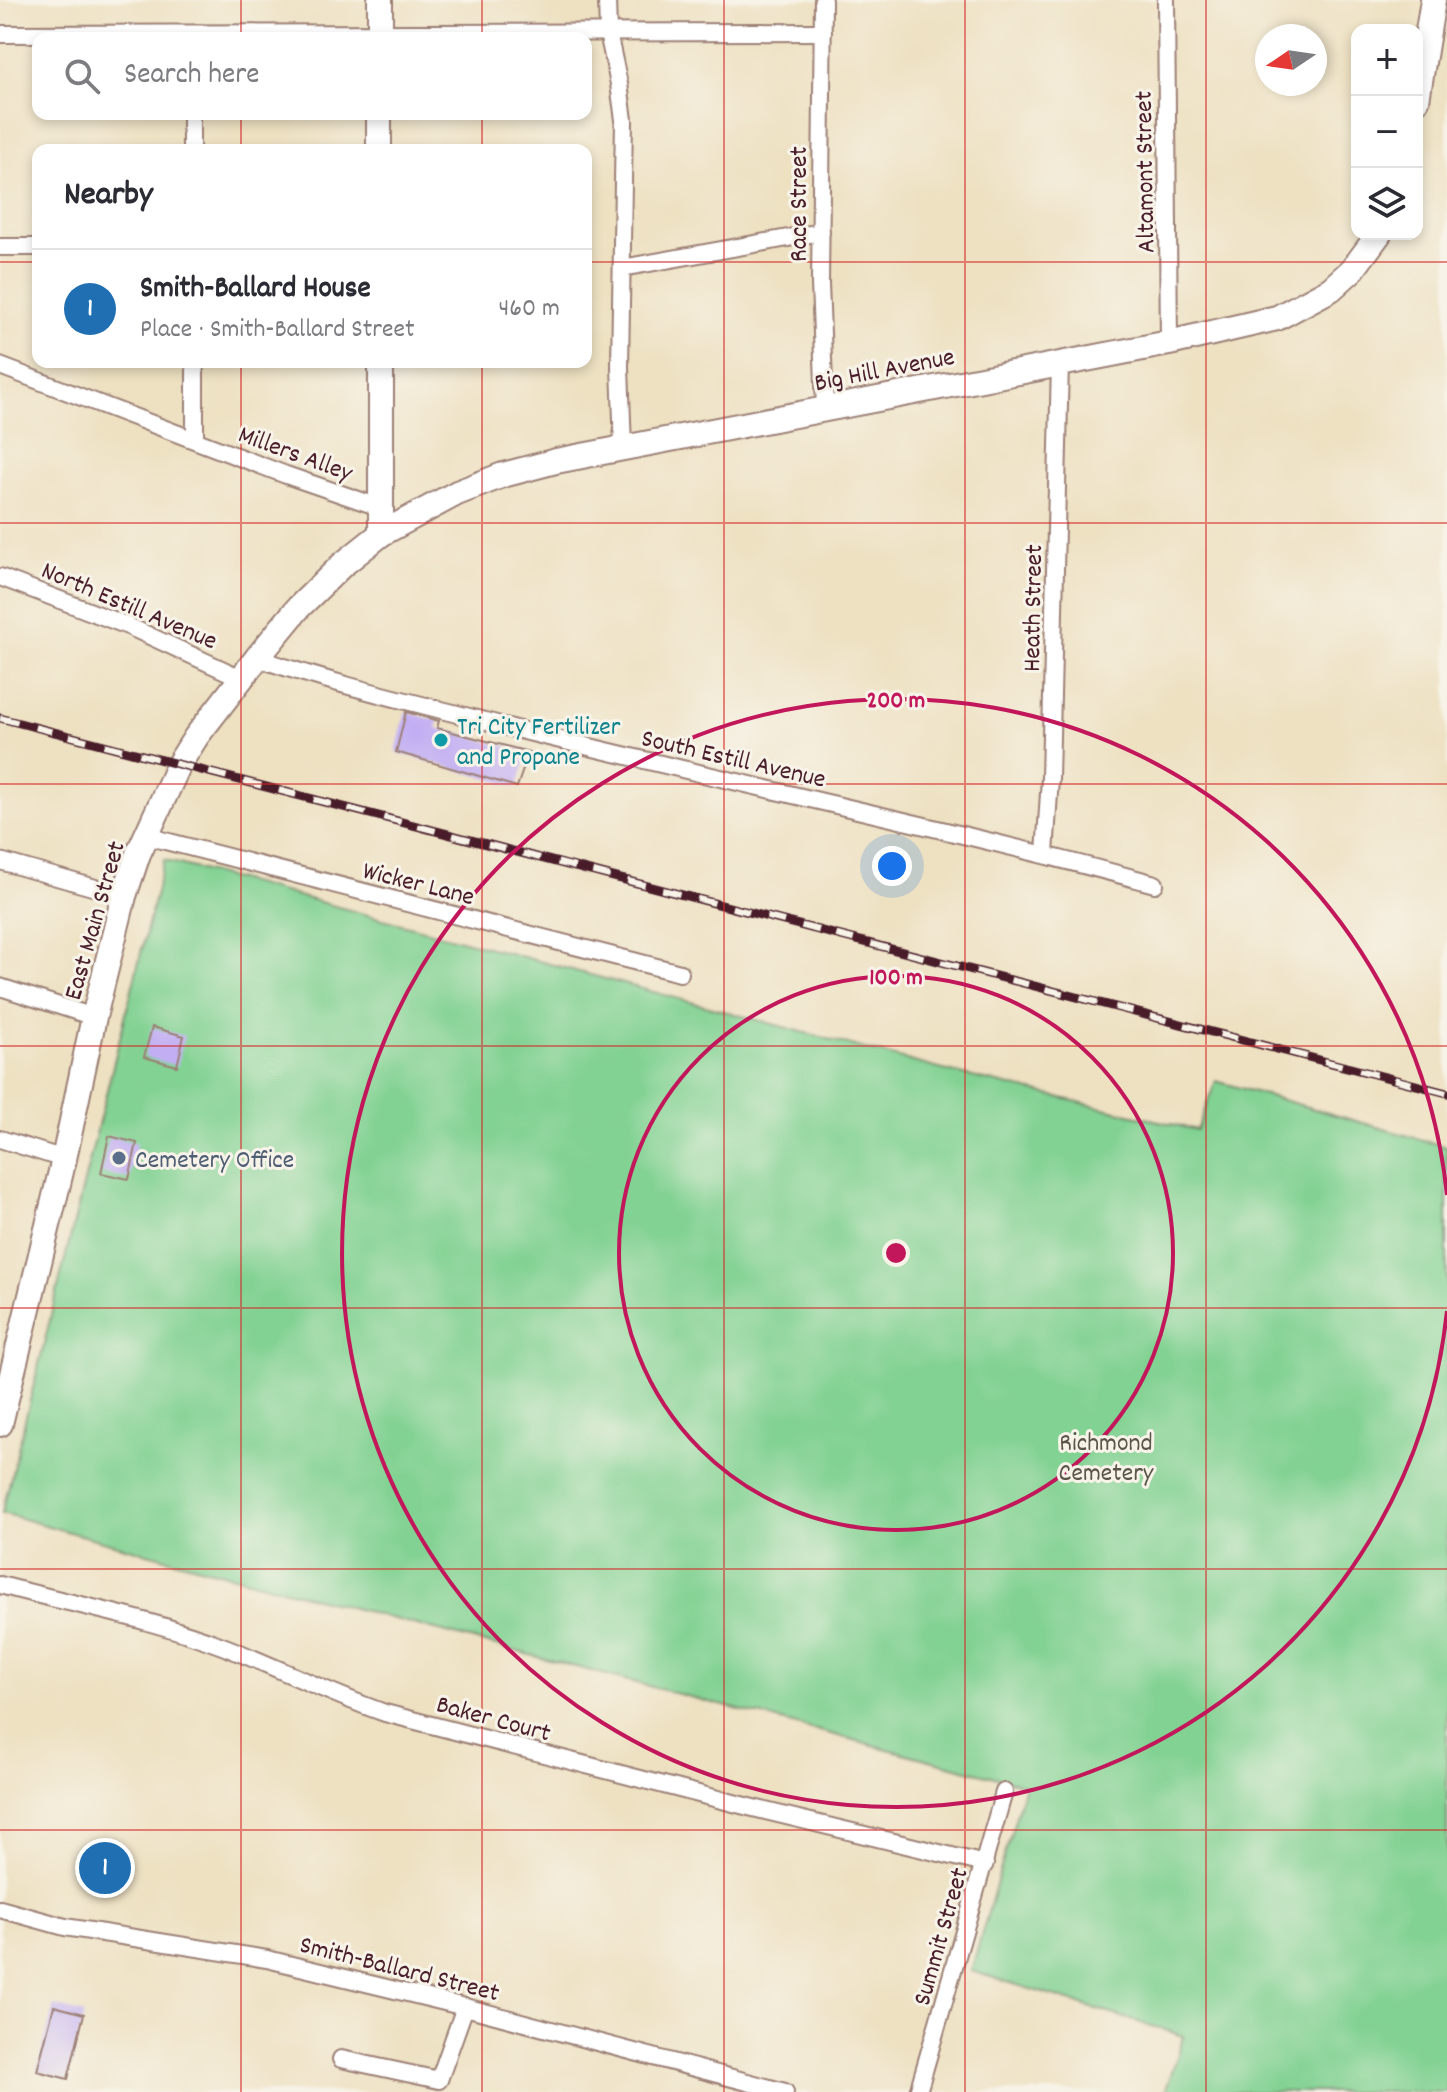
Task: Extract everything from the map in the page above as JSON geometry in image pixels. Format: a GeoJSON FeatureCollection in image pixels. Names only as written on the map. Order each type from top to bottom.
{"type":"FeatureCollection","features":[{"type":"Feature","properties":{"kind":"main road"},"geometry":{"type":"LineString","coordinates":[[380,0],[380,32]]}},
{"type":"Feature","properties":{"kind":"main road"},"geometry":{"type":"LineString","coordinates":[[1418,96],[1433,0]]}},
{"type":"Feature","properties":{"kind":"main road"},"geometry":{"type":"LineString","coordinates":[[379,120],[379,144]]}},
{"type":"Feature","properties":{"kind":"main road","name":"Big Hill Avenue"},"geometry":{"type":"LineString","coordinates":[[381,534],[457,493],[503,475],[556,461],[1169,343],[1277,318],[1331,289],[1353,269],[1375,240]]}},
{"type":"Feature","properties":{"kind":"main road"},"geometry":{"type":"LineString","coordinates":[[381,368],[381,534]]}},
{"type":"Feature","properties":{"kind":"main road","name":"East Main Street"},"geometry":{"type":"LineString","coordinates":[[0,1424],[124,896],[146,836],[179,764],[241,678],[317,588],[381,534]]}},
{"type":"Feature","properties":{"kind":"street"},"geometry":{"type":"LineString","coordinates":[[607,0],[608,33],[624,120],[620,367],[623,447]]}},
{"type":"Feature","properties":{"kind":"street","name":"Race Street"},"geometry":{"type":"LineString","coordinates":[[823,0],[821,315],[825,408]]}},
{"type":"Feature","properties":{"kind":"street","name":"Altamont Street"},"geometry":{"type":"LineString","coordinates":[[1166,0],[1169,343]]}},
{"type":"Feature","properties":{"kind":"street"},"geometry":{"type":"LineString","coordinates":[[592,33],[823,32]]}},
{"type":"Feature","properties":{"kind":"street"},"geometry":{"type":"LineString","coordinates":[[0,34],[32,34]]}},
{"type":"Feature","properties":{"kind":"street"},"geometry":{"type":"LineString","coordinates":[[191,120],[191,144]]}},
{"type":"Feature","properties":{"kind":"street"},"geometry":{"type":"LineString","coordinates":[[622,268],[821,232]]}},
{"type":"Feature","properties":{"kind":"street"},"geometry":{"type":"LineString","coordinates":[[0,247],[32,247]]}},
{"type":"Feature","properties":{"kind":"street","name":"Heath Street"},"geometry":{"type":"LineString","coordinates":[[1045,854],[1050,778],[1060,363]]}},
{"type":"Feature","properties":{"kind":"street","name":"Millers Alley"},"geometry":{"type":"LineString","coordinates":[[0,366],[286,475],[382,508]]}},
{"type":"Feature","properties":{"kind":"street"},"geometry":{"type":"LineString","coordinates":[[195,368],[195,439]]}},
{"type":"Feature","properties":{"kind":"street","name":"North Estill Avenue"},"geometry":{"type":"LineString","coordinates":[[0,577],[128,626],[241,678]]}},
{"type":"Feature","properties":{"kind":"street","name":"South Estill Avenue"},"geometry":{"type":"LineString","coordinates":[[257,658],[359,689],[575,744],[1045,854],[1155,884]]}},
{"type":"Feature","properties":{"kind":"street","name":"Wicker Lane"},"geometry":{"type":"LineString","coordinates":[[146,836],[680,973]]}},
{"type":"Feature","properties":{"kind":"street"},"geometry":{"type":"LineString","coordinates":[[0,861],[124,896]]}},
{"type":"Feature","properties":{"kind":"street"},"geometry":{"type":"LineString","coordinates":[[0,987],[94,1017]]}},
{"type":"Feature","properties":{"kind":"street"},"geometry":{"type":"LineString","coordinates":[[0,1139],[64,1159]]}},
{"type":"Feature","properties":{"kind":"street","name":"Baker Court"},"geometry":{"type":"LineString","coordinates":[[0,1585],[181,1632],[226,1647],[385,1713],[985,1864]]}},
{"type":"Feature","properties":{"kind":"street","name":"Summit Street"},"geometry":{"type":"LineString","coordinates":[[918,2092],[1004,1792]]}},
{"type":"Feature","properties":{"kind":"street","name":"Smith-Ballard Street"},"geometry":{"type":"LineString","coordinates":[[0,1909],[65,1927],[267,1959],[465,2007],[785,2092]]}},
{"type":"Feature","properties":{"kind":"street"},"geometry":{"type":"LineString","coordinates":[[341,2059],[439,2080],[465,2007]]}},
{"type":"Feature","properties":{"kind":"green space","name":"Richmond Cemetery"},"geometry":{"type":"Polygon","coordinates":[[[164,860],[943,1070],[1197,1130],[1216,1081],[1447,1147],[1447,2092],[1165,2092],[1184,2036],[971,1971],[1025,1785],[2,1513],[164,860]]]}},
{"type":"Feature","properties":{"kind":"building","name":"Tri City Fertilizer and Propane"},"geometry":{"type":"Polygon","coordinates":[[[406,712],[439,721],[437,728],[529,752],[517,787],[396,752],[406,712]]]}},
{"type":"Feature","properties":{"kind":"building"},"geometry":{"type":"Polygon","coordinates":[[[152,1027],[184,1036],[177,1066],[144,1057],[152,1027]]]}},
{"type":"Feature","properties":{"kind":"building","name":"Cemetery Office"},"geometry":{"type":"Polygon","coordinates":[[[109,1136],[137,1143],[129,1179],[101,1173],[109,1136]]]}},
{"type":"Feature","properties":{"kind":"building"},"geometry":{"type":"Polygon","coordinates":[[[97,1845],[123,1852],[114,1889],[88,1883],[97,1845]]]}},
{"type":"Feature","properties":{"kind":"building"},"geometry":{"type":"Polygon","coordinates":[[[54,2006],[84,2014],[68,2079],[37,2071],[54,2006]]]}},
{"type":"Feature","properties":{"kind":"railway"},"geometry":{"type":"LineString","coordinates":[[0,718],[1447,1093]]}},
{"type":"Feature","properties":{"kind":"place","name":"Tri City Fertilizer and Propane"},"geometry":{"type":"Point","coordinates":[441,740]}},
{"type":"Feature","properties":{"kind":"place","name":"Cemetery Office"},"geometry":{"type":"Point","coordinates":[119,1158]}},
{"type":"Feature","properties":{"kind":"place","name":"Smith-Ballard House"},"geometry":{"type":"Point","coordinates":[105,1868]}}]}
